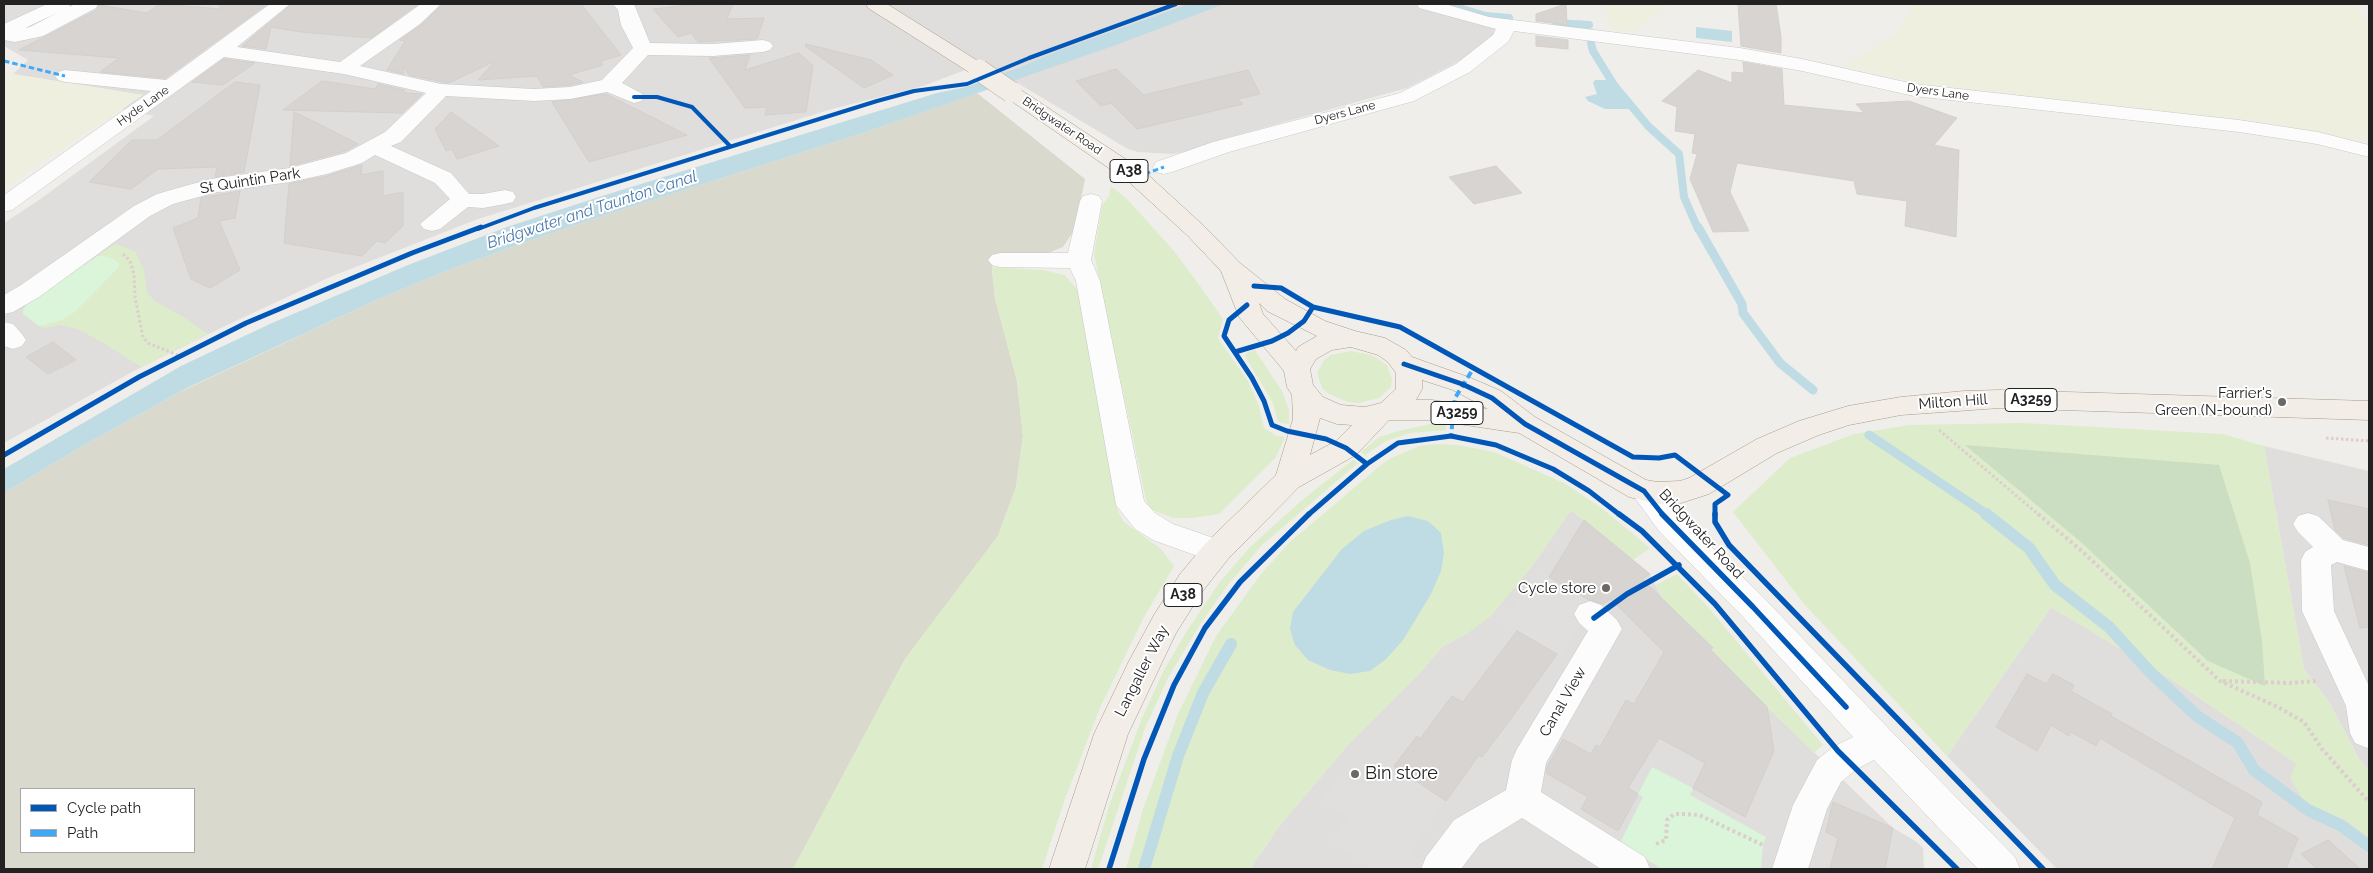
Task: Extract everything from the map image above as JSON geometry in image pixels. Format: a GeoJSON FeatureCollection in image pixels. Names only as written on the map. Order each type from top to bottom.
{"type":"FeatureCollection","features":[{"type":"Feature","properties":{"kind":"main road","name":"Bridgwater Road"},"geometry":{"type":"LineString","coordinates":[[875,4],[973,77],[1011,92],[1137,177],[1232,268],[1276,305],[1316,327],[1351,339]]}},
{"type":"Feature","properties":{"kind":"main road","name":"Bridgwater Road"},"geometry":{"type":"LineString","coordinates":[[1232,268],[1252,317],[1297,369]]}},
{"type":"Feature","properties":{"kind":"main road","name":"A38"},"geometry":{"type":"LineString","coordinates":[[1305,396],[1300,387],[1297,369],[1306,353],[1315,347],[1338,340],[1351,339],[1376,344],[1397,356],[1409,372],[1409,389],[1405,397],[1384,412]]}},
{"type":"Feature","properties":{"kind":"main road","name":"Bridgwater Road"},"geometry":{"type":"LineString","coordinates":[[1404,364],[1481,392],[1525,424],[1644,491]]}},
{"type":"Feature","properties":{"kind":"main road","name":"Langaller Way"},"geometry":{"type":"LineString","coordinates":[[1289,480],[1307,419],[1305,396]]}},
{"type":"Feature","properties":{"kind":"main road"},"geometry":{"type":"LineString","coordinates":[[1305,396],[1314,404],[1337,414],[1365,417],[1384,412]]}},
{"type":"Feature","properties":{"kind":"main road","name":"Milton Hill"},"geometry":{"type":"LineString","coordinates":[[1644,491],[1663,493],[1690,489],[1709,481],[1767,446],[1809,428],[1868,412],[1919,404],[2000,399],[2321,412],[2369,411]]}},
{"type":"Feature","properties":{"kind":"main road","name":"Bridgwater Road"},"geometry":{"type":"LineString","coordinates":[[1384,412],[1432,410],[1525,424]]}},
{"type":"Feature","properties":{"kind":"main road","name":"Langaller Way"},"geometry":{"type":"LineString","coordinates":[[1068,869],[1111,734],[1140,671],[1165,624],[1191,583],[1217,551],[1289,480],[1346,448],[1384,412]]}},
{"type":"Feature","properties":{"kind":"street"},"geometry":{"type":"LineString","coordinates":[[62,4],[4,31],[7,35],[15,36],[36,32],[89,4]]}},
{"type":"Feature","properties":{"kind":"street","name":"Hyde Lane"},"geometry":{"type":"LineString","coordinates":[[4,205],[220,51],[280,4]]}},
{"type":"Feature","properties":{"kind":"street"},"geometry":{"type":"LineString","coordinates":[[344,68],[413,20],[432,4]]}},
{"type":"Feature","properties":{"kind":"street","name":"Dyers Lane"},"geometry":{"type":"LineString","coordinates":[[1426,4],[1507,26],[1740,54],[1802,65],[1914,90],[2239,126],[2318,138],[2369,151]]}},
{"type":"Feature","properties":{"kind":"street"},"geometry":{"type":"LineString","coordinates":[[631,5],[631,25],[643,49]]}},
{"type":"Feature","properties":{"kind":"street","name":"Dyers Lane"},"geometry":{"type":"LineString","coordinates":[[1164,167],[1221,147],[1407,97],[1463,68],[1502,38],[1507,26]]}},
{"type":"Feature","properties":{"kind":"street"},"geometry":{"type":"LineString","coordinates":[[643,49],[710,57],[763,46]]}},
{"type":"Feature","properties":{"kind":"street"},"geometry":{"type":"LineString","coordinates":[[220,51],[344,68],[440,90],[534,96],[570,93],[609,85],[643,49]]}},
{"type":"Feature","properties":{"kind":"street"},"geometry":{"type":"LineString","coordinates":[[66,76],[170,87]]}},
{"type":"Feature","properties":{"kind":"street"},"geometry":{"type":"LineString","coordinates":[[609,85],[634,97]]}},
{"type":"Feature","properties":{"kind":"street","name":"St Quintin Park"},"geometry":{"type":"LineString","coordinates":[[4,306],[142,211],[165,199],[217,185],[290,175],[327,167],[377,148],[405,127],[440,90]]}},
{"type":"Feature","properties":{"kind":"street"},"geometry":{"type":"LineString","coordinates":[[377,148],[443,178],[463,200],[484,201],[505,197]]}},
{"type":"Feature","properties":{"kind":"street"},"geometry":{"type":"LineString","coordinates":[[432,235],[463,200]]}},
{"type":"Feature","properties":{"kind":"street"},"geometry":{"type":"LineString","coordinates":[[1091,200],[1079,260],[1088,282],[1130,504],[1145,521],[1163,532],[1217,551]]}},
{"type":"Feature","properties":{"kind":"street"},"geometry":{"type":"LineString","coordinates":[[1000,260],[1052,262],[1079,260]]}},
{"type":"Feature","properties":{"kind":"street","name":"Bridgwater Road"},"geometry":{"type":"LineString","coordinates":[[1644,491],[1670,523],[1753,607],[1878,741],[2002,869]]}},
{"type":"Feature","properties":{"kind":"street"},"geometry":{"type":"LineString","coordinates":[[2308,524],[2332,549],[2369,558]]}},
{"type":"Feature","properties":{"kind":"street"},"geometry":{"type":"LineString","coordinates":[[2332,549],[2316,560],[2318,612],[2363,707]]}},
{"type":"Feature","properties":{"kind":"street","name":"Canal View"},"geometry":{"type":"LineString","coordinates":[[1522,799],[1529,760],[1606,629],[1582,602]]}},
{"type":"Feature","properties":{"kind":"street"},"geometry":{"type":"LineString","coordinates":[[1791,865],[1811,805],[1829,772],[1845,758],[1878,741]]}},
{"type":"Feature","properties":{"kind":"street"},"geometry":{"type":"LineString","coordinates":[[1439,869],[1467,832],[1522,799],[1641,857]]}},
{"type":"Feature","properties":{"kind":"path"},"geometry":{"type":"LineString","coordinates":[[1011,67],[1029,58],[1176,4]]}},
{"type":"Feature","properties":{"kind":"path"},"geometry":{"type":"LineString","coordinates":[[525,212],[730,146],[914,91],[973,77]]}},
{"type":"Feature","properties":{"kind":"path"},"geometry":{"type":"LineString","coordinates":[[726,141],[730,146]]}},
{"type":"Feature","properties":{"kind":"path"},"geometry":{"type":"LineString","coordinates":[[459,236],[487,225]]}},
{"type":"Feature","properties":{"kind":"path"},"geometry":{"type":"LineString","coordinates":[[4,455],[139,377],[246,323],[300,300],[432,235]]}},
{"type":"Feature","properties":{"kind":"path"},"geometry":{"type":"LineString","coordinates":[[95,245],[120,251],[130,261],[134,274],[134,297],[143,337],[148,343],[180,356]]}},
{"type":"Feature","properties":{"kind":"path"},"geometry":{"type":"LineString","coordinates":[[1936,427],[2082,552],[2220,681],[2278,707],[2304,722],[2322,749],[2369,802]]}},
{"type":"Feature","properties":{"kind":"path"},"geometry":{"type":"LineString","coordinates":[[2320,437],[2369,441]]}},
{"type":"Feature","properties":{"kind":"path"},"geometry":{"type":"LineString","coordinates":[[1579,578],[1582,602]]}},
{"type":"Feature","properties":{"kind":"path"},"geometry":{"type":"LineString","coordinates":[[2220,681],[2290,684],[2325,680],[2363,707]]}},
{"type":"Feature","properties":{"kind":"path"},"geometry":{"type":"LineString","coordinates":[[1641,857],[1666,840],[1668,820],[1674,814],[1698,815],[1791,865]]}},
{"type":"Feature","properties":{"kind":"shaded area"},"geometry":{"type":"Polygon","coordinates":[[[4,4],[1461,4],[1470,9],[1493,15],[1495,37],[1469,56],[1407,88],[1223,139],[1204,149],[1172,154],[1138,152],[1128,149],[984,63],[923,86],[832,109],[478,219],[330,277],[225,326],[132,372],[4,443],[4,223],[39,200],[154,116],[122,109],[142,95],[13,74],[28,60],[4,46],[4,4]]]}},
{"type":"Feature","properties":{"kind":"shaded area"},"geometry":{"type":"Polygon","coordinates":[[[977,93],[1085,179],[1075,229],[1063,247],[1048,253],[994,255],[992,270],[995,298],[1017,381],[1023,436],[1016,487],[998,536],[905,659],[793,869],[4,869],[4,493],[84,445],[180,392],[374,301],[456,267],[578,224],[863,133],[977,93]]]}},
{"type":"Feature","properties":{"kind":"shaded area"},"geometry":{"type":"Polygon","coordinates":[[[2264,446],[2369,471],[2369,771],[2359,759],[2329,702],[2304,669],[2264,446]]]}},
{"type":"Feature","properties":{"kind":"shaded area"},"geometry":{"type":"Polygon","coordinates":[[[1571,510],[1650,575],[1664,601],[1713,648],[1711,650],[1767,707],[1893,828],[1917,842],[1923,848],[1924,869],[1250,869],[1280,825],[1348,745],[1418,675],[1442,647],[1468,633],[1530,569],[1571,510]]]}},
{"type":"Feature","properties":{"kind":"shaded area"},"geometry":{"type":"Polygon","coordinates":[[[1540,573],[1579,591],[1597,608],[1582,620],[1562,612],[1561,614],[1581,623],[1561,656],[1501,622],[1540,573]]]}},
{"type":"Feature","properties":{"kind":"shaded area"},"geometry":{"type":"Polygon","coordinates":[[[2051,607],[2171,679],[2296,763],[2306,805],[2344,819],[2369,837],[2369,869],[2057,869],[1947,756],[2051,607]]]}},
{"type":"Feature","properties":{"kind":"shaded area"},"geometry":{"type":"Polygon","coordinates":[[[1388,763],[1446,801],[1409,853],[1432,869],[1371,869],[1330,840],[1348,818],[1321,799],[1341,775],[1366,792],[1388,763]]]}},
{"type":"Feature","properties":{"kind":"green space"},"geometry":{"type":"Polygon","coordinates":[[[1605,4],[1667,4],[1635,32],[1609,29],[1605,4]]]}},
{"type":"Feature","properties":{"kind":"green space"},"geometry":{"type":"Polygon","coordinates":[[[1913,4],[2356,4],[2369,25],[2369,142],[2260,122],[1930,85],[1846,66],[1899,31],[1913,4]]]}},
{"type":"Feature","properties":{"kind":"green space"},"geometry":{"type":"Polygon","coordinates":[[[4,72],[13,74],[143,95],[4,188],[4,72]]]}},
{"type":"Feature","properties":{"kind":"green space"},"geometry":{"type":"Polygon","coordinates":[[[1111,186],[1128,200],[1174,251],[1223,319],[1218,338],[1248,381],[1259,406],[1264,428],[1277,436],[1285,437],[1276,457],[1219,514],[1193,518],[1173,518],[1150,509],[1146,500],[1094,254],[1102,206],[1109,196],[1111,186]]]}},
{"type":"Feature","properties":{"kind":"green space"},"geometry":{"type":"Polygon","coordinates":[[[115,244],[135,251],[144,270],[147,293],[156,302],[180,315],[208,334],[141,367],[102,342],[77,329],[60,325],[43,328],[23,314],[23,310],[28,303],[115,244]]]}},
{"type":"Feature","properties":{"kind":"green space"},"geometry":{"type":"Polygon","coordinates":[[[98,256],[115,260],[119,264],[118,268],[75,312],[62,320],[39,326],[23,314],[23,310],[28,303],[98,256]]]}},
{"type":"Feature","properties":{"kind":"green space"},"geometry":{"type":"Polygon","coordinates":[[[992,267],[1043,270],[1065,275],[1079,292],[1118,511],[1124,522],[1161,549],[1174,566],[1144,617],[1099,710],[1064,802],[1042,869],[793,869],[905,659],[998,536],[1016,487],[1023,436],[1017,381],[995,298],[992,267]]]}},
{"type":"Feature","properties":{"kind":"green space"},"geometry":{"type":"Polygon","coordinates":[[[1255,350],[1282,391],[1289,410],[1289,424],[1280,423],[1277,419],[1273,403],[1245,356],[1247,353],[1255,350]]]}},
{"type":"Feature","properties":{"kind":"green space"},"geometry":{"type":"Polygon","coordinates":[[[1351,351],[1371,355],[1387,365],[1392,379],[1391,387],[1379,398],[1359,403],[1348,402],[1329,394],[1322,388],[1317,373],[1324,360],[1331,355],[1351,351]]]}},
{"type":"Feature","properties":{"kind":"green space"},"geometry":{"type":"Polygon","coordinates":[[[2022,423],[2223,434],[2264,446],[2304,669],[2329,702],[2359,759],[2369,771],[2369,837],[2344,819],[2306,805],[2290,778],[2296,763],[2171,679],[2051,607],[1947,756],[1805,605],[1733,512],[1790,458],[1854,434],[1909,425],[2022,423]]]}},
{"type":"Feature","properties":{"kind":"green space"},"geometry":{"type":"Polygon","coordinates":[[[1431,424],[1446,425],[1446,430],[1410,433],[1386,441],[1365,455],[1361,452],[1379,437],[1431,424]]]}},
{"type":"Feature","properties":{"kind":"green space"},"geometry":{"type":"Polygon","coordinates":[[[1438,444],[1458,445],[1494,452],[1566,484],[1604,510],[1650,548],[1633,560],[1571,510],[1530,569],[1491,616],[1468,633],[1442,647],[1418,675],[1348,745],[1280,825],[1250,869],[1126,869],[1143,809],[1178,714],[1216,636],[1261,574],[1290,542],[1387,460],[1419,446],[1438,444]]]}},
{"type":"Feature","properties":{"kind":"green space"},"geometry":{"type":"Polygon","coordinates":[[[1965,445],[2219,465],[2250,563],[2262,641],[2265,686],[2208,661],[2082,543],[1965,445]]]}},
{"type":"Feature","properties":{"kind":"green space"},"geometry":{"type":"Polygon","coordinates":[[[1353,460],[1358,463],[1262,545],[1227,586],[1201,623],[1169,676],[1145,728],[1098,869],[1091,869],[1109,806],[1142,718],[1164,670],[1185,634],[1219,583],[1249,548],[1301,501],[1353,460]]]}},
{"type":"Feature","properties":{"kind":"green space"},"geometry":{"type":"Polygon","coordinates":[[[1677,574],[1708,607],[1823,745],[1814,753],[1664,601],[1656,585],[1677,574]]]}},
{"type":"Feature","properties":{"kind":"green space"},"geometry":{"type":"Polygon","coordinates":[[[1652,767],[1693,788],[1690,795],[1766,837],[1763,845],[1761,869],[1662,869],[1620,843],[1643,797],[1638,794],[1652,767]]]}},
{"type":"Feature","properties":{"kind":"water","name":"Bridgwater and Taunton Canal"},"geometry":{"type":"Polygon","coordinates":[[[1189,4],[1224,4],[1113,46],[863,133],[578,224],[456,267],[374,301],[187,388],[84,445],[4,493],[4,469],[181,366],[272,323],[408,265],[507,227],[602,196],[937,93],[966,87],[1021,67],[1060,50],[1189,4]]]}},
{"type":"Feature","properties":{"kind":"water"},"geometry":{"type":"Polygon","coordinates":[[[1696,27],[1732,31],[1732,42],[1696,38],[1696,27]]]}},
{"type":"Feature","properties":{"kind":"water"},"geometry":{"type":"Polygon","coordinates":[[[1595,80],[1611,80],[1634,105],[1634,109],[1605,109],[1588,101],[1585,97],[1597,94],[1593,83],[1595,80]]]}},
{"type":"Feature","properties":{"kind":"water"},"geometry":{"type":"Polygon","coordinates":[[[1408,516],[1428,521],[1441,533],[1444,553],[1441,571],[1431,594],[1403,640],[1386,659],[1370,671],[1350,674],[1330,670],[1308,660],[1295,645],[1290,629],[1293,612],[1342,549],[1364,531],[1391,520],[1408,516]]]}},
{"type":"Feature","properties":{"kind":"building"},"geometry":{"type":"Polygon","coordinates":[[[160,4],[220,9],[220,4],[267,4],[165,78],[100,72],[119,58],[19,50],[97,10],[99,5],[147,13],[160,4]]]}},
{"type":"Feature","properties":{"kind":"building"},"geometry":{"type":"Polygon","coordinates":[[[292,4],[418,4],[371,38],[301,32],[271,27],[266,49],[242,46],[292,4]]]}},
{"type":"Feature","properties":{"kind":"building"},"geometry":{"type":"Polygon","coordinates":[[[443,4],[581,4],[621,55],[601,61],[603,65],[569,75],[583,82],[543,87],[537,76],[478,80],[495,61],[449,83],[409,75],[404,66],[404,74],[387,70],[405,41],[400,40],[421,25],[443,4]]]}},
{"type":"Feature","properties":{"kind":"building"},"geometry":{"type":"Polygon","coordinates":[[[697,4],[733,4],[727,19],[764,18],[757,39],[698,42],[691,33],[678,37],[653,9],[697,4]]]}},
{"type":"Feature","properties":{"kind":"building"},"geometry":{"type":"Polygon","coordinates":[[[1566,4],[1567,25],[1536,21],[1536,14],[1566,4]]]}},
{"type":"Feature","properties":{"kind":"building"},"geometry":{"type":"Polygon","coordinates":[[[1738,4],[1776,4],[1781,37],[1781,53],[1741,46],[1738,4]]]}},
{"type":"Feature","properties":{"kind":"building"},"geometry":{"type":"Polygon","coordinates":[[[1536,36],[1568,40],[1568,49],[1536,46],[1536,36]]]}},
{"type":"Feature","properties":{"kind":"building"},"geometry":{"type":"Polygon","coordinates":[[[806,44],[871,60],[893,75],[864,88],[805,46],[806,44]]]}},
{"type":"Feature","properties":{"kind":"building"},"geometry":{"type":"Polygon","coordinates":[[[799,53],[813,66],[806,112],[765,115],[767,107],[745,108],[709,58],[750,55],[745,70],[799,53]]]}},
{"type":"Feature","properties":{"kind":"building"},"geometry":{"type":"Polygon","coordinates":[[[224,59],[255,63],[223,85],[192,82],[224,59]]]}},
{"type":"Feature","properties":{"kind":"building"},"geometry":{"type":"Polygon","coordinates":[[[1743,62],[1782,69],[1784,105],[1864,113],[1856,104],[1909,101],[1957,118],[1934,145],[1959,150],[1956,237],[1905,226],[1907,201],[1857,194],[1854,181],[1737,163],[1730,192],[1749,231],[1713,232],[1690,179],[1697,154],[1692,153],[1695,134],[1675,131],[1677,107],[1662,101],[1698,70],[1732,83],[1732,72],[1744,73],[1743,62]]]}},
{"type":"Feature","properties":{"kind":"building"},"geometry":{"type":"Polygon","coordinates":[[[1116,69],[1144,95],[1248,70],[1260,94],[1238,99],[1243,104],[1137,129],[1111,103],[1101,106],[1076,81],[1116,69]]]}},
{"type":"Feature","properties":{"kind":"building"},"geometry":{"type":"Polygon","coordinates":[[[322,81],[375,89],[378,84],[404,90],[404,93],[422,94],[402,113],[283,110],[322,81]]]}},
{"type":"Feature","properties":{"kind":"building"},"geometry":{"type":"Polygon","coordinates":[[[235,82],[260,85],[244,172],[215,177],[217,167],[158,169],[131,189],[89,182],[132,140],[157,140],[235,82]]]}},
{"type":"Feature","properties":{"kind":"building"},"geometry":{"type":"Polygon","coordinates":[[[606,94],[687,135],[589,162],[552,102],[606,94]]]}},
{"type":"Feature","properties":{"kind":"building"},"geometry":{"type":"Polygon","coordinates":[[[294,112],[358,144],[345,151],[290,166],[294,112]]]}},
{"type":"Feature","properties":{"kind":"building"},"geometry":{"type":"Polygon","coordinates":[[[451,112],[499,146],[457,159],[452,149],[446,151],[435,129],[451,112]]]}},
{"type":"Feature","properties":{"kind":"building"},"geometry":{"type":"Polygon","coordinates":[[[362,165],[361,175],[383,171],[383,196],[403,192],[403,226],[385,243],[377,241],[362,256],[284,243],[289,184],[327,176],[362,165]]]}},
{"type":"Feature","properties":{"kind":"building"},"geometry":{"type":"Polygon","coordinates":[[[1496,166],[1522,193],[1474,204],[1449,177],[1496,166]]]}},
{"type":"Feature","properties":{"kind":"building"},"geometry":{"type":"Polygon","coordinates":[[[240,191],[235,218],[219,221],[240,270],[210,288],[191,279],[173,228],[198,218],[201,198],[209,196],[210,199],[211,196],[240,191]]]}},
{"type":"Feature","properties":{"kind":"building"},"geometry":{"type":"Polygon","coordinates":[[[53,342],[76,360],[48,374],[26,357],[53,342]]]}},
{"type":"Feature","properties":{"kind":"building"},"geometry":{"type":"Polygon","coordinates":[[[2328,500],[2369,509],[2369,545],[2344,538],[2335,530],[2328,500]]]}},
{"type":"Feature","properties":{"kind":"building"},"geometry":{"type":"Polygon","coordinates":[[[1584,520],[1650,574],[1642,579],[1713,648],[1710,649],[1767,707],[1774,751],[1745,817],[1693,788],[1705,763],[1659,738],[1628,788],[1638,794],[1618,831],[1581,809],[1588,797],[1546,773],[1548,765],[1563,739],[1591,754],[1596,745],[1600,747],[1626,700],[1634,704],[1664,652],[1611,599],[1603,604],[1589,600],[1549,577],[1584,520]]]}},
{"type":"Feature","properties":{"kind":"building"},"geometry":{"type":"Polygon","coordinates":[[[2344,566],[2369,573],[2369,627],[2360,628],[2344,566]]]}},
{"type":"Feature","properties":{"kind":"building"},"geometry":{"type":"Polygon","coordinates":[[[1517,631],[1557,654],[1510,720],[1482,757],[1479,755],[1446,801],[1394,766],[1417,736],[1420,739],[1452,696],[1463,702],[1517,631]]]}},
{"type":"Feature","properties":{"kind":"building"},"geometry":{"type":"Polygon","coordinates":[[[2027,674],[2046,684],[2053,674],[2074,685],[2071,691],[2112,714],[2111,716],[2262,802],[2257,815],[2298,838],[2286,869],[2212,869],[2235,818],[2100,738],[2096,746],[2071,732],[2069,736],[2051,725],[2037,751],[1996,727],[2027,674]]]}},
{"type":"Feature","properties":{"kind":"building"},"geometry":{"type":"Polygon","coordinates":[[[1833,802],[1893,828],[1885,869],[1830,869],[1838,838],[1826,832],[1833,802]]]}},
{"type":"Feature","properties":{"kind":"building"},"geometry":{"type":"Polygon","coordinates":[[[2328,840],[2360,869],[2317,869],[2301,854],[2328,840]]]}},
{"type":"Feature","properties":{"kind":"waterway"},"geometry":{"type":"LineString","coordinates":[[1445,4],[1486,16],[1509,18]]}},
{"type":"Feature","properties":{"kind":"waterway"},"geometry":{"type":"LineString","coordinates":[[1557,23],[1589,25]]}},
{"type":"Feature","properties":{"kind":"waterway"},"geometry":{"type":"LineString","coordinates":[[1591,43],[1593,51],[1614,85],[1648,126],[1679,154],[1684,197],[1698,229]]}},
{"type":"Feature","properties":{"kind":"waterway"},"geometry":{"type":"LineString","coordinates":[[1698,227],[1742,304],[1743,313],[1780,363],[1813,390]]}},
{"type":"Feature","properties":{"kind":"waterway"},"geometry":{"type":"LineString","coordinates":[[1869,435],[1988,515]]}},
{"type":"Feature","properties":{"kind":"waterway"},"geometry":{"type":"LineString","coordinates":[[1986,514],[2029,548],[2055,585],[2109,627],[2150,672],[2197,716],[2238,743],[2254,770],[2308,810],[2340,825],[2369,846]]}},
{"type":"Feature","properties":{"kind":"waterway"},"geometry":{"type":"LineString","coordinates":[[1144,869],[1178,756],[1203,693],[1231,644]]}},
{"type":"Feature","properties":{"kind":"marked path"},"geometry":{"type":"LineString","coordinates":[[4,61],[65,76]]}},
{"type":"Feature","properties":{"kind":"marked path"},"geometry":{"type":"LineString","coordinates":[[1137,177],[1164,167]]}},
{"type":"Feature","properties":{"kind":"marked path"},"geometry":{"type":"LineString","coordinates":[[1455,437],[1451,436],[1455,398],[1473,369]]}},
{"type":"Feature","properties":{"kind":"cycle path"},"geometry":{"type":"LineString","coordinates":[[4,455],[139,377],[246,323],[412,253],[534,208],[877,101],[914,91],[967,84],[1029,58],[1176,4]]}},
{"type":"Feature","properties":{"kind":"cycle path"},"geometry":{"type":"LineString","coordinates":[[634,97],[657,97],[692,107],[730,146]]}},
{"type":"Feature","properties":{"kind":"cycle path"},"geometry":{"type":"LineString","coordinates":[[1254,286],[1281,288],[1289,291],[1313,307],[1400,327],[1633,457],[1659,458],[1675,455],[1728,495],[1715,504],[1715,522],[1729,545],[2043,869]]}},
{"type":"Feature","properties":{"kind":"cycle path"},"geometry":{"type":"LineString","coordinates":[[1247,305],[1229,320],[1224,336],[1252,378],[1264,401],[1272,425],[1287,431],[1326,439],[1346,448],[1367,464]]}},
{"type":"Feature","properties":{"kind":"cycle path"},"geometry":{"type":"LineString","coordinates":[[1235,352],[1272,341],[1288,333],[1304,321],[1313,307]]}},
{"type":"Feature","properties":{"kind":"cycle path"},"geometry":{"type":"LineString","coordinates":[[1404,364],[1462,384],[1492,398],[1525,424],[1644,491],[1669,523],[1753,607],[1846,707]]}},
{"type":"Feature","properties":{"kind":"cycle path"},"geometry":{"type":"LineString","coordinates":[[1109,869],[1144,759],[1174,685],[1205,628],[1240,582],[1314,509],[1367,464],[1398,443],[1451,436],[1496,445],[1553,469],[1589,491],[1642,531],[1715,604],[1838,751],[1957,869]]}},
{"type":"Feature","properties":{"kind":"cycle path"},"geometry":{"type":"LineString","coordinates":[[1594,618],[1627,594],[1679,565]]}},
{"type":"Feature","properties":{"kind":"place","name":"Farrier's Green (N-bound)"},"geometry":{"type":"Point","coordinates":[2282,402]}},
{"type":"Feature","properties":{"kind":"place","name":"Cycle store"},"geometry":{"type":"Point","coordinates":[1606,588]}},
{"type":"Feature","properties":{"kind":"place","name":"Bin store"},"geometry":{"type":"Point","coordinates":[1355,774]}}]}
